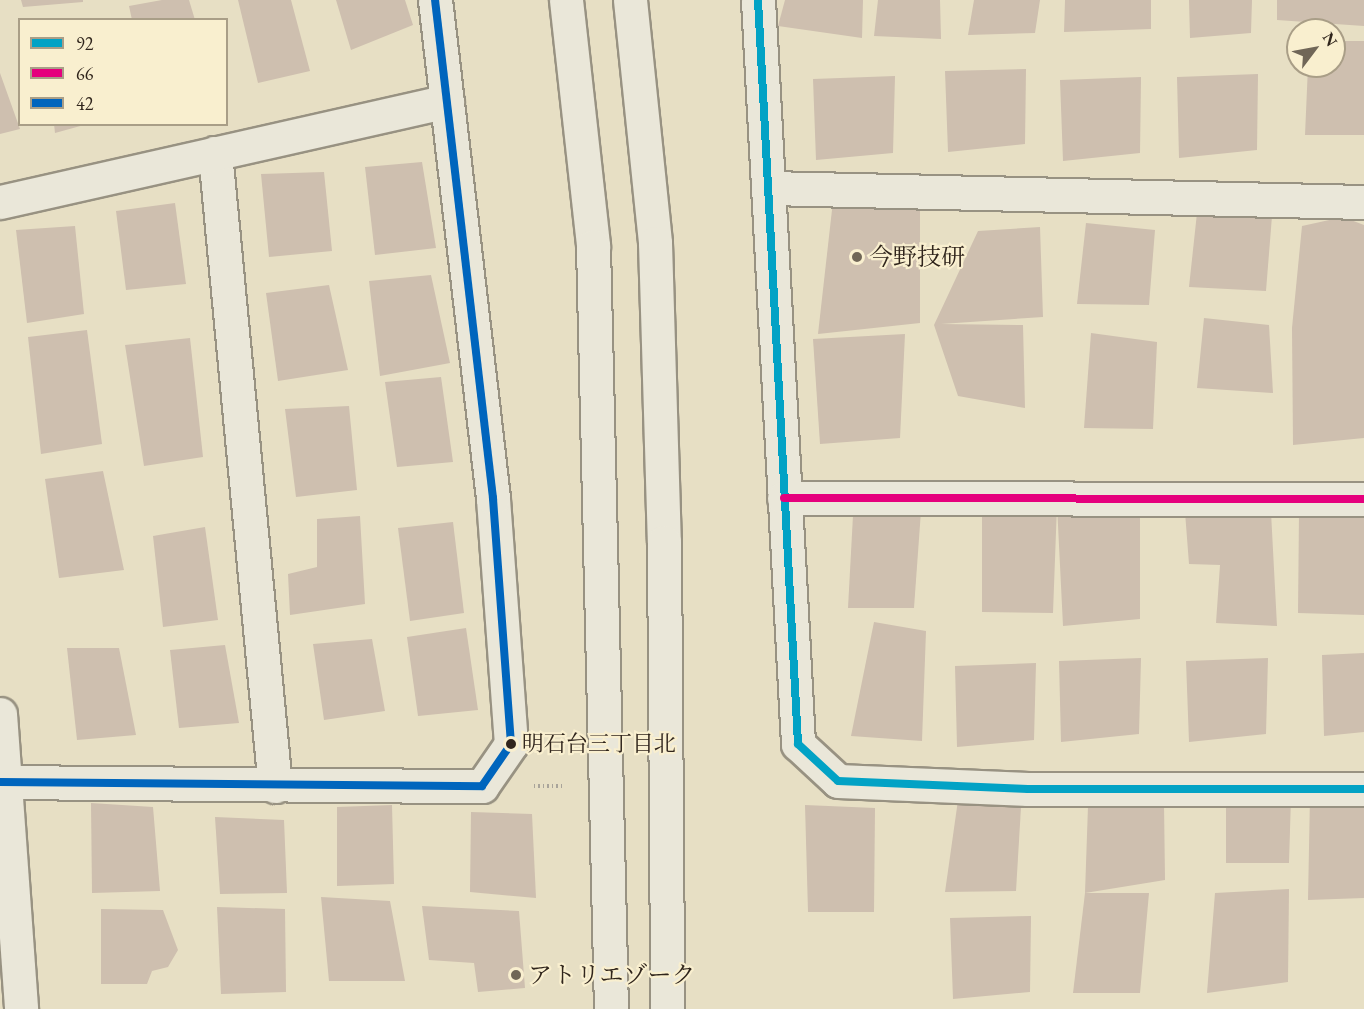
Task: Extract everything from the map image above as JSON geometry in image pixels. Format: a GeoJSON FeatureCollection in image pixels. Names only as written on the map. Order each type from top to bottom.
{"type":"FeatureCollection","features":[{"type":"Feature","properties":{"kind":"street"},"geometry":{"type":"LineString","coordinates":[[3,782],[482,786],[511,744],[493,498],[435,0]]}},
{"type":"Feature","properties":{"kind":"street"},"geometry":{"type":"LineString","coordinates":[[566,0],[593,246],[611,1009]]}},
{"type":"Feature","properties":{"kind":"street"},"geometry":{"type":"LineString","coordinates":[[630,0],[655,255],[664,542],[667,1009]]}},
{"type":"Feature","properties":{"kind":"street"},"geometry":{"type":"LineString","coordinates":[[758,0],[770,188],[798,744],[837,781],[1028,789],[1364,789]]}},
{"type":"Feature","properties":{"kind":"street"},"geometry":{"type":"LineString","coordinates":[[0,201],[447,101]]}},
{"type":"Feature","properties":{"kind":"street"},"geometry":{"type":"LineString","coordinates":[[215,153],[275,786]]}},
{"type":"Feature","properties":{"kind":"street"},"geometry":{"type":"LineString","coordinates":[[770,188],[1364,202]]}},
{"type":"Feature","properties":{"kind":"street"},"geometry":{"type":"LineString","coordinates":[[784,498],[1364,499]]}},
{"type":"Feature","properties":{"kind":"street"},"geometry":{"type":"LineString","coordinates":[[0,714],[3,782],[21,1009]]}},
{"type":"Feature","properties":{"kind":"building"},"geometry":{"type":"Polygon","coordinates":[[[21,0],[83,0],[83,2],[23,7],[21,0]]]}},
{"type":"Feature","properties":{"kind":"building"},"geometry":{"type":"Polygon","coordinates":[[[162,0],[189,0],[194,18],[132,18],[129,6],[162,0]]]}},
{"type":"Feature","properties":{"kind":"building"},"geometry":{"type":"Polygon","coordinates":[[[238,0],[291,0],[310,71],[258,83],[238,0]]]}},
{"type":"Feature","properties":{"kind":"building"},"geometry":{"type":"Polygon","coordinates":[[[336,0],[405,0],[413,25],[351,50],[336,0]]]}},
{"type":"Feature","properties":{"kind":"building"},"geometry":{"type":"Polygon","coordinates":[[[785,0],[863,0],[862,38],[778,26],[785,0]]]}},
{"type":"Feature","properties":{"kind":"building"},"geometry":{"type":"Polygon","coordinates":[[[878,0],[940,0],[941,39],[874,36],[878,0]]]}},
{"type":"Feature","properties":{"kind":"building"},"geometry":{"type":"Polygon","coordinates":[[[974,0],[1040,0],[1035,33],[968,35],[974,0]]]}},
{"type":"Feature","properties":{"kind":"building"},"geometry":{"type":"Polygon","coordinates":[[[1065,0],[1151,0],[1151,29],[1064,32],[1065,0]]]}},
{"type":"Feature","properties":{"kind":"building"},"geometry":{"type":"Polygon","coordinates":[[[1189,0],[1252,0],[1251,33],[1190,38],[1189,0]]]}},
{"type":"Feature","properties":{"kind":"building"},"geometry":{"type":"Polygon","coordinates":[[[1277,0],[1364,0],[1364,26],[1346,25],[1346,18],[1277,20],[1277,0]]]}},
{"type":"Feature","properties":{"kind":"building"},"geometry":{"type":"Polygon","coordinates":[[[1346,41],[1364,41],[1364,135],[1305,135],[1307,78],[1346,78],[1346,41]]]}},
{"type":"Feature","properties":{"kind":"building"},"geometry":{"type":"Polygon","coordinates":[[[1026,69],[1025,144],[948,152],[945,71],[1026,69]]]}},
{"type":"Feature","properties":{"kind":"building"},"geometry":{"type":"Polygon","coordinates":[[[0,73],[20,129],[0,134],[0,73]]]}},
{"type":"Feature","properties":{"kind":"building"},"geometry":{"type":"Polygon","coordinates":[[[1258,74],[1257,150],[1179,158],[1177,77],[1258,74]]]}},
{"type":"Feature","properties":{"kind":"building"},"geometry":{"type":"Polygon","coordinates":[[[895,76],[893,153],[816,160],[813,79],[895,76]]]}},
{"type":"Feature","properties":{"kind":"building"},"geometry":{"type":"Polygon","coordinates":[[[1141,77],[1140,153],[1063,161],[1060,80],[1141,77]]]}},
{"type":"Feature","properties":{"kind":"building"},"geometry":{"type":"Polygon","coordinates":[[[54,126],[80,126],[55,133],[54,126]]]}},
{"type":"Feature","properties":{"kind":"building"},"geometry":{"type":"Polygon","coordinates":[[[422,162],[436,248],[375,255],[365,167],[422,162]]]}},
{"type":"Feature","properties":{"kind":"building"},"geometry":{"type":"Polygon","coordinates":[[[324,172],[332,251],[269,257],[261,174],[324,172]]]}},
{"type":"Feature","properties":{"kind":"building"},"geometry":{"type":"Polygon","coordinates":[[[833,201],[920,209],[920,323],[818,334],[833,201]]]}},
{"type":"Feature","properties":{"kind":"building"},"geometry":{"type":"Polygon","coordinates":[[[175,203],[186,284],[126,290],[116,211],[175,203]]]}},
{"type":"Feature","properties":{"kind":"building"},"geometry":{"type":"Polygon","coordinates":[[[1197,213],[1272,216],[1266,291],[1189,287],[1197,213]]]}},
{"type":"Feature","properties":{"kind":"building"},"geometry":{"type":"Polygon","coordinates":[[[1343,217],[1364,225],[1364,438],[1293,445],[1292,328],[1302,226],[1343,217]]]}},
{"type":"Feature","properties":{"kind":"building"},"geometry":{"type":"Polygon","coordinates":[[[1086,223],[1155,230],[1149,305],[1077,304],[1086,223]]]}},
{"type":"Feature","properties":{"kind":"building"},"geometry":{"type":"Polygon","coordinates":[[[75,226],[84,314],[27,323],[16,230],[75,226]]]}},
{"type":"Feature","properties":{"kind":"building"},"geometry":{"type":"Polygon","coordinates":[[[1040,227],[1043,317],[941,324],[1023,325],[1025,408],[958,396],[934,325],[978,231],[1040,227]]]}},
{"type":"Feature","properties":{"kind":"building"},"geometry":{"type":"Polygon","coordinates":[[[431,275],[450,363],[380,376],[369,281],[431,275]]]}},
{"type":"Feature","properties":{"kind":"building"},"geometry":{"type":"Polygon","coordinates":[[[329,285],[348,370],[278,381],[266,293],[329,285]]]}},
{"type":"Feature","properties":{"kind":"building"},"geometry":{"type":"Polygon","coordinates":[[[1204,318],[1269,325],[1273,393],[1197,388],[1204,318]]]}},
{"type":"Feature","properties":{"kind":"building"},"geometry":{"type":"Polygon","coordinates":[[[87,330],[102,444],[41,454],[28,337],[87,330]]]}},
{"type":"Feature","properties":{"kind":"building"},"geometry":{"type":"Polygon","coordinates":[[[1091,333],[1157,342],[1153,429],[1084,428],[1091,333]]]}},
{"type":"Feature","properties":{"kind":"building"},"geometry":{"type":"Polygon","coordinates":[[[905,334],[900,438],[820,444],[813,339],[905,334]]]}},
{"type":"Feature","properties":{"kind":"building"},"geometry":{"type":"Polygon","coordinates":[[[190,338],[203,457],[144,466],[125,345],[190,338]]]}},
{"type":"Feature","properties":{"kind":"building"},"geometry":{"type":"Polygon","coordinates":[[[441,377],[453,462],[397,467],[385,382],[441,377]]]}},
{"type":"Feature","properties":{"kind":"building"},"geometry":{"type":"Polygon","coordinates":[[[349,406],[357,490],[296,497],[285,409],[349,406]]]}},
{"type":"Feature","properties":{"kind":"building"},"geometry":{"type":"Polygon","coordinates":[[[103,471],[124,570],[59,578],[45,479],[103,471]]]}},
{"type":"Feature","properties":{"kind":"building"},"geometry":{"type":"Polygon","coordinates":[[[854,497],[922,497],[914,608],[848,608],[854,497]]]}},
{"type":"Feature","properties":{"kind":"building"},"geometry":{"type":"Polygon","coordinates":[[[1057,500],[1140,509],[1140,619],[1063,626],[1057,505],[1053,613],[982,612],[982,509],[1057,500]]]}},
{"type":"Feature","properties":{"kind":"building"},"geometry":{"type":"Polygon","coordinates":[[[1364,500],[1364,615],[1298,613],[1299,513],[1364,500]]]}},
{"type":"Feature","properties":{"kind":"building"},"geometry":{"type":"Polygon","coordinates":[[[1185,512],[1271,512],[1277,626],[1216,623],[1220,565],[1189,564],[1185,512]]]}},
{"type":"Feature","properties":{"kind":"building"},"geometry":{"type":"Polygon","coordinates":[[[360,516],[365,604],[290,615],[288,574],[317,567],[317,519],[360,516]]]}},
{"type":"Feature","properties":{"kind":"building"},"geometry":{"type":"Polygon","coordinates":[[[453,522],[464,613],[410,621],[398,528],[453,522]]]}},
{"type":"Feature","properties":{"kind":"building"},"geometry":{"type":"Polygon","coordinates":[[[205,527],[218,620],[163,627],[153,536],[205,527]]]}},
{"type":"Feature","properties":{"kind":"building"},"geometry":{"type":"Polygon","coordinates":[[[874,622],[926,631],[922,741],[851,736],[874,622]]]}},
{"type":"Feature","properties":{"kind":"building"},"geometry":{"type":"Polygon","coordinates":[[[466,628],[478,710],[418,716],[407,637],[466,628]]]}},
{"type":"Feature","properties":{"kind":"building"},"geometry":{"type":"Polygon","coordinates":[[[372,639],[385,711],[324,720],[313,644],[372,639]]]}},
{"type":"Feature","properties":{"kind":"building"},"geometry":{"type":"Polygon","coordinates":[[[225,645],[239,723],[179,728],[170,650],[225,645]]]}},
{"type":"Feature","properties":{"kind":"building"},"geometry":{"type":"Polygon","coordinates":[[[67,648],[119,648],[136,735],[77,740],[67,648]]]}},
{"type":"Feature","properties":{"kind":"building"},"geometry":{"type":"Polygon","coordinates":[[[1364,653],[1364,732],[1324,736],[1322,655],[1364,653]]]}},
{"type":"Feature","properties":{"kind":"building"},"geometry":{"type":"Polygon","coordinates":[[[1141,658],[1139,734],[1061,742],[1059,661],[1141,658]]]}},
{"type":"Feature","properties":{"kind":"building"},"geometry":{"type":"Polygon","coordinates":[[[1268,658],[1266,734],[1189,742],[1186,661],[1268,658]]]}},
{"type":"Feature","properties":{"kind":"building"},"geometry":{"type":"Polygon","coordinates":[[[1036,663],[1034,740],[957,747],[955,666],[1036,663]]]}},
{"type":"Feature","properties":{"kind":"building"},"geometry":{"type":"Polygon","coordinates":[[[960,786],[1021,807],[1016,891],[945,892],[960,786]]]}},
{"type":"Feature","properties":{"kind":"building"},"geometry":{"type":"Polygon","coordinates":[[[1226,796],[1291,797],[1289,863],[1226,863],[1226,796]]]}},
{"type":"Feature","properties":{"kind":"building"},"geometry":{"type":"Polygon","coordinates":[[[1310,796],[1364,797],[1364,898],[1308,900],[1310,796]]]}},
{"type":"Feature","properties":{"kind":"building"},"geometry":{"type":"Polygon","coordinates":[[[91,803],[153,807],[160,891],[92,893],[91,803]]]}},
{"type":"Feature","properties":{"kind":"building"},"geometry":{"type":"Polygon","coordinates":[[[1164,803],[1165,880],[1085,893],[1088,806],[1164,803]]]}},
{"type":"Feature","properties":{"kind":"building"},"geometry":{"type":"Polygon","coordinates":[[[392,805],[394,884],[337,886],[337,807],[392,805]]]}},
{"type":"Feature","properties":{"kind":"building"},"geometry":{"type":"Polygon","coordinates":[[[805,805],[875,808],[874,912],[808,912],[805,805]]]}},
{"type":"Feature","properties":{"kind":"building"},"geometry":{"type":"Polygon","coordinates":[[[471,812],[532,814],[536,898],[470,892],[471,812]]]}},
{"type":"Feature","properties":{"kind":"building"},"geometry":{"type":"Polygon","coordinates":[[[215,817],[284,820],[287,893],[220,894],[215,817]]]}},
{"type":"Feature","properties":{"kind":"building"},"geometry":{"type":"Polygon","coordinates":[[[1289,889],[1288,982],[1207,993],[1215,893],[1289,889]]]}},
{"type":"Feature","properties":{"kind":"building"},"geometry":{"type":"Polygon","coordinates":[[[1085,893],[1149,893],[1140,993],[1073,993],[1085,893]]]}},
{"type":"Feature","properties":{"kind":"building"},"geometry":{"type":"Polygon","coordinates":[[[321,897],[390,901],[405,981],[329,981],[321,897]]]}},
{"type":"Feature","properties":{"kind":"building"},"geometry":{"type":"Polygon","coordinates":[[[422,906],[519,911],[525,988],[478,992],[474,963],[429,960],[422,906]]]}},
{"type":"Feature","properties":{"kind":"building"},"geometry":{"type":"Polygon","coordinates":[[[217,907],[285,909],[286,992],[221,994],[217,907]]]}},
{"type":"Feature","properties":{"kind":"building"},"geometry":{"type":"Polygon","coordinates":[[[101,909],[163,910],[178,950],[168,967],[152,971],[147,984],[101,984],[101,909]]]}},
{"type":"Feature","properties":{"kind":"building"},"geometry":{"type":"Polygon","coordinates":[[[1031,916],[1030,992],[953,999],[950,918],[1031,916]]]}},
{"type":"Feature","properties":{"kind":"transit line","name":"42"},"geometry":{"type":"LineString","coordinates":[[0,782],[482,786],[511,744],[493,498],[435,0]]}},
{"type":"Feature","properties":{"kind":"transit line","name":"92"},"geometry":{"type":"LineString","coordinates":[[758,0],[798,744],[838,781],[1028,789],[1364,789]]}},
{"type":"Feature","properties":{"kind":"transit line","name":"66"},"geometry":{"type":"LineString","coordinates":[[784,498],[1364,499]]}},
{"type":"Feature","properties":{"kind":"place","name":"今野技研"},"geometry":{"type":"Point","coordinates":[857,257]}},
{"type":"Feature","properties":{"kind":"place","name":"明石台三丁目北"},"geometry":{"type":"Point","coordinates":[511,744]}},
{"type":"Feature","properties":{"kind":"place","name":"アトリエゾーク"},"geometry":{"type":"Point","coordinates":[516,975]}}]}
